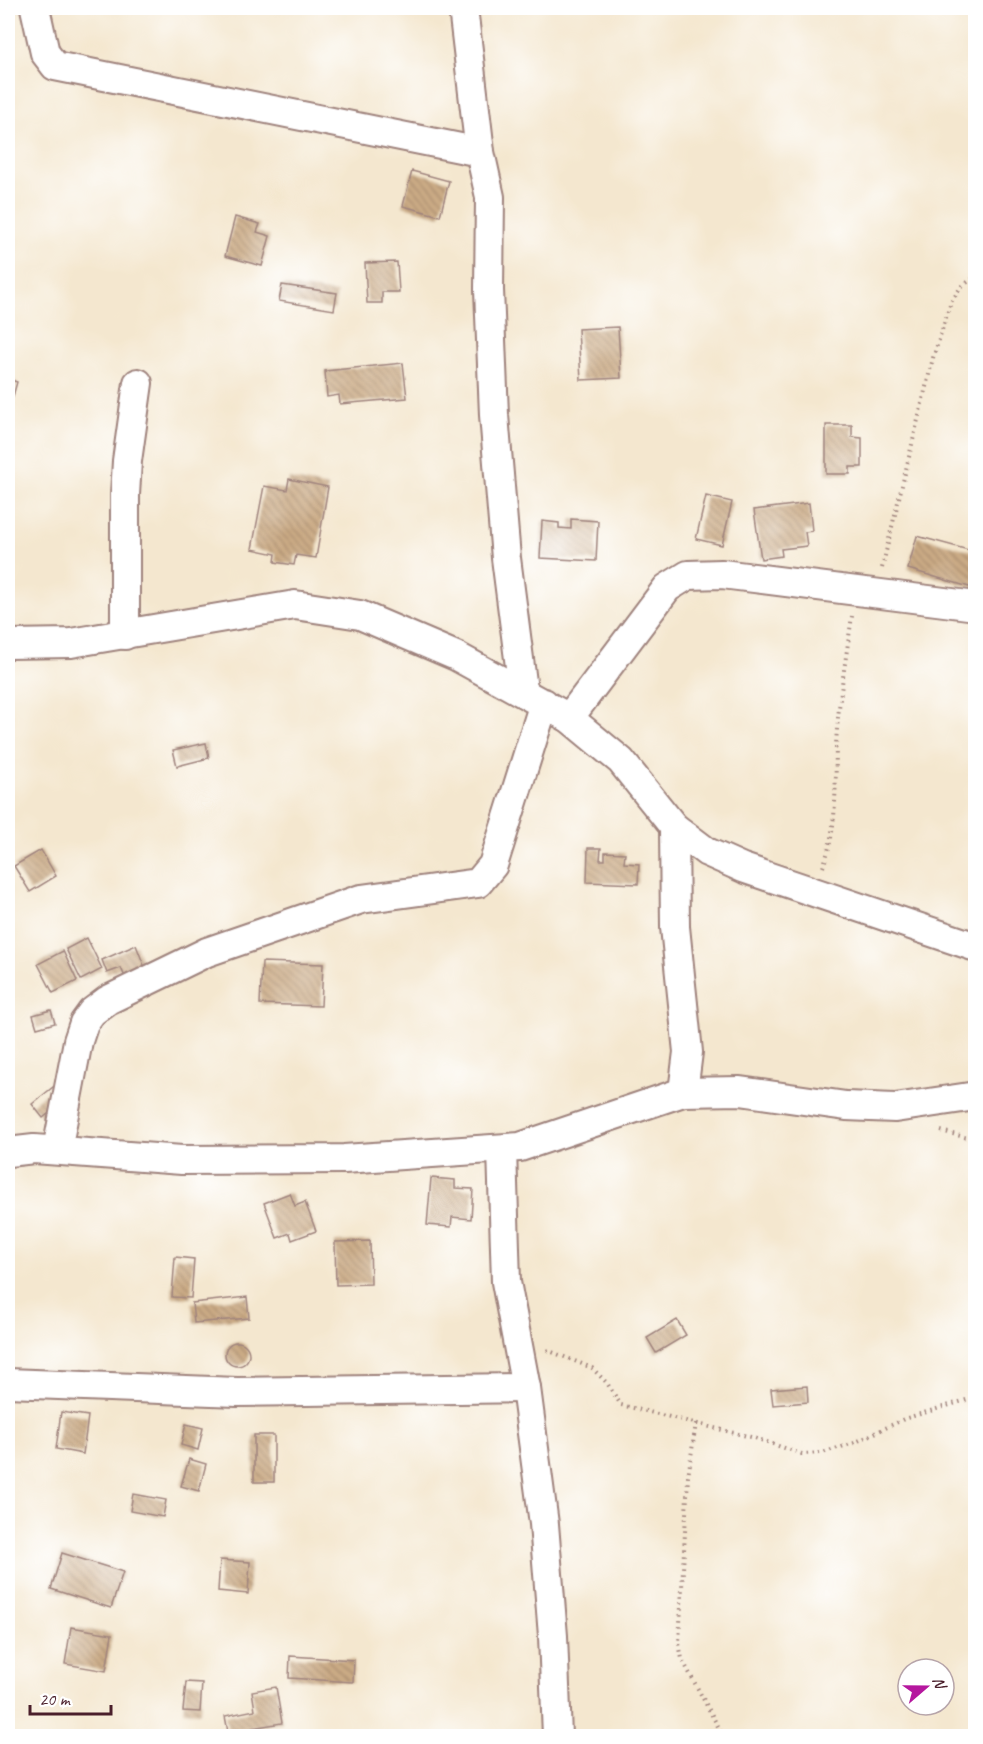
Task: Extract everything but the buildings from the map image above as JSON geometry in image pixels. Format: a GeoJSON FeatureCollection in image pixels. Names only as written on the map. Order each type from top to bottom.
{"type":"FeatureCollection","features":[{"type":"Feature","properties":{"kind":"street"},"geometry":{"type":"LineString","coordinates":[[35,8],[45,53],[55,66],[480,152]]}},
{"type":"Feature","properties":{"kind":"street"},"geometry":{"type":"LineString","coordinates":[[57,1150],[78,1041],[84,1023],[92,1012],[108,1000],[207,952],[361,899],[478,883],[493,865],[533,696],[506,558],[495,427],[489,290],[490,197],[480,152],[463,8]]}},
{"type":"Feature","properties":{"kind":"street"},"geometry":{"type":"LineString","coordinates":[[125,635],[125,484],[138,383]]}},
{"type":"Feature","properties":{"kind":"street"},"geometry":{"type":"LineString","coordinates":[[569,718],[666,588],[677,579],[706,572],[975,606]]}},
{"type":"Feature","properties":{"kind":"street"},"geometry":{"type":"LineString","coordinates":[[8,644],[71,643],[295,605],[360,615],[394,627],[533,696],[569,718],[621,761],[674,827],[707,852],[725,861],[814,893],[975,947]]}},
{"type":"Feature","properties":{"kind":"street"},"geometry":{"type":"LineString","coordinates":[[674,827],[675,927],[688,1052],[683,1092]]}},
{"type":"Feature","properties":{"kind":"street"},"geometry":{"type":"LineString","coordinates":[[8,1152],[34,1149],[182,1160],[279,1161],[502,1149],[535,1143],[683,1092],[740,1091],[846,1106],[895,1107],[975,1096]]}},
{"type":"Feature","properties":{"kind":"street"},"geometry":{"type":"LineString","coordinates":[[502,1149],[506,1282],[526,1388],[545,1535],[554,1636],[557,1737]]}},
{"type":"Feature","properties":{"kind":"street"},"geometry":{"type":"LineString","coordinates":[[8,1383],[237,1392],[526,1388]]}},
{"type":"Feature","properties":{"kind":"path"},"geometry":{"type":"LineString","coordinates":[[814,893],[832,843],[837,793],[836,744],[865,592],[951,302],[961,287],[975,276]]}},
{"type":"Feature","properties":{"kind":"path"},"geometry":{"type":"LineString","coordinates":[[517,1340],[592,1368],[607,1383],[621,1405],[755,1438],[802,1454],[822,1453],[854,1443],[904,1419],[975,1397]]}},
{"type":"Feature","properties":{"kind":"path"},"geometry":{"type":"LineString","coordinates":[[696,1423],[688,1477],[679,1643],[682,1659],[723,1737]]}}]}
